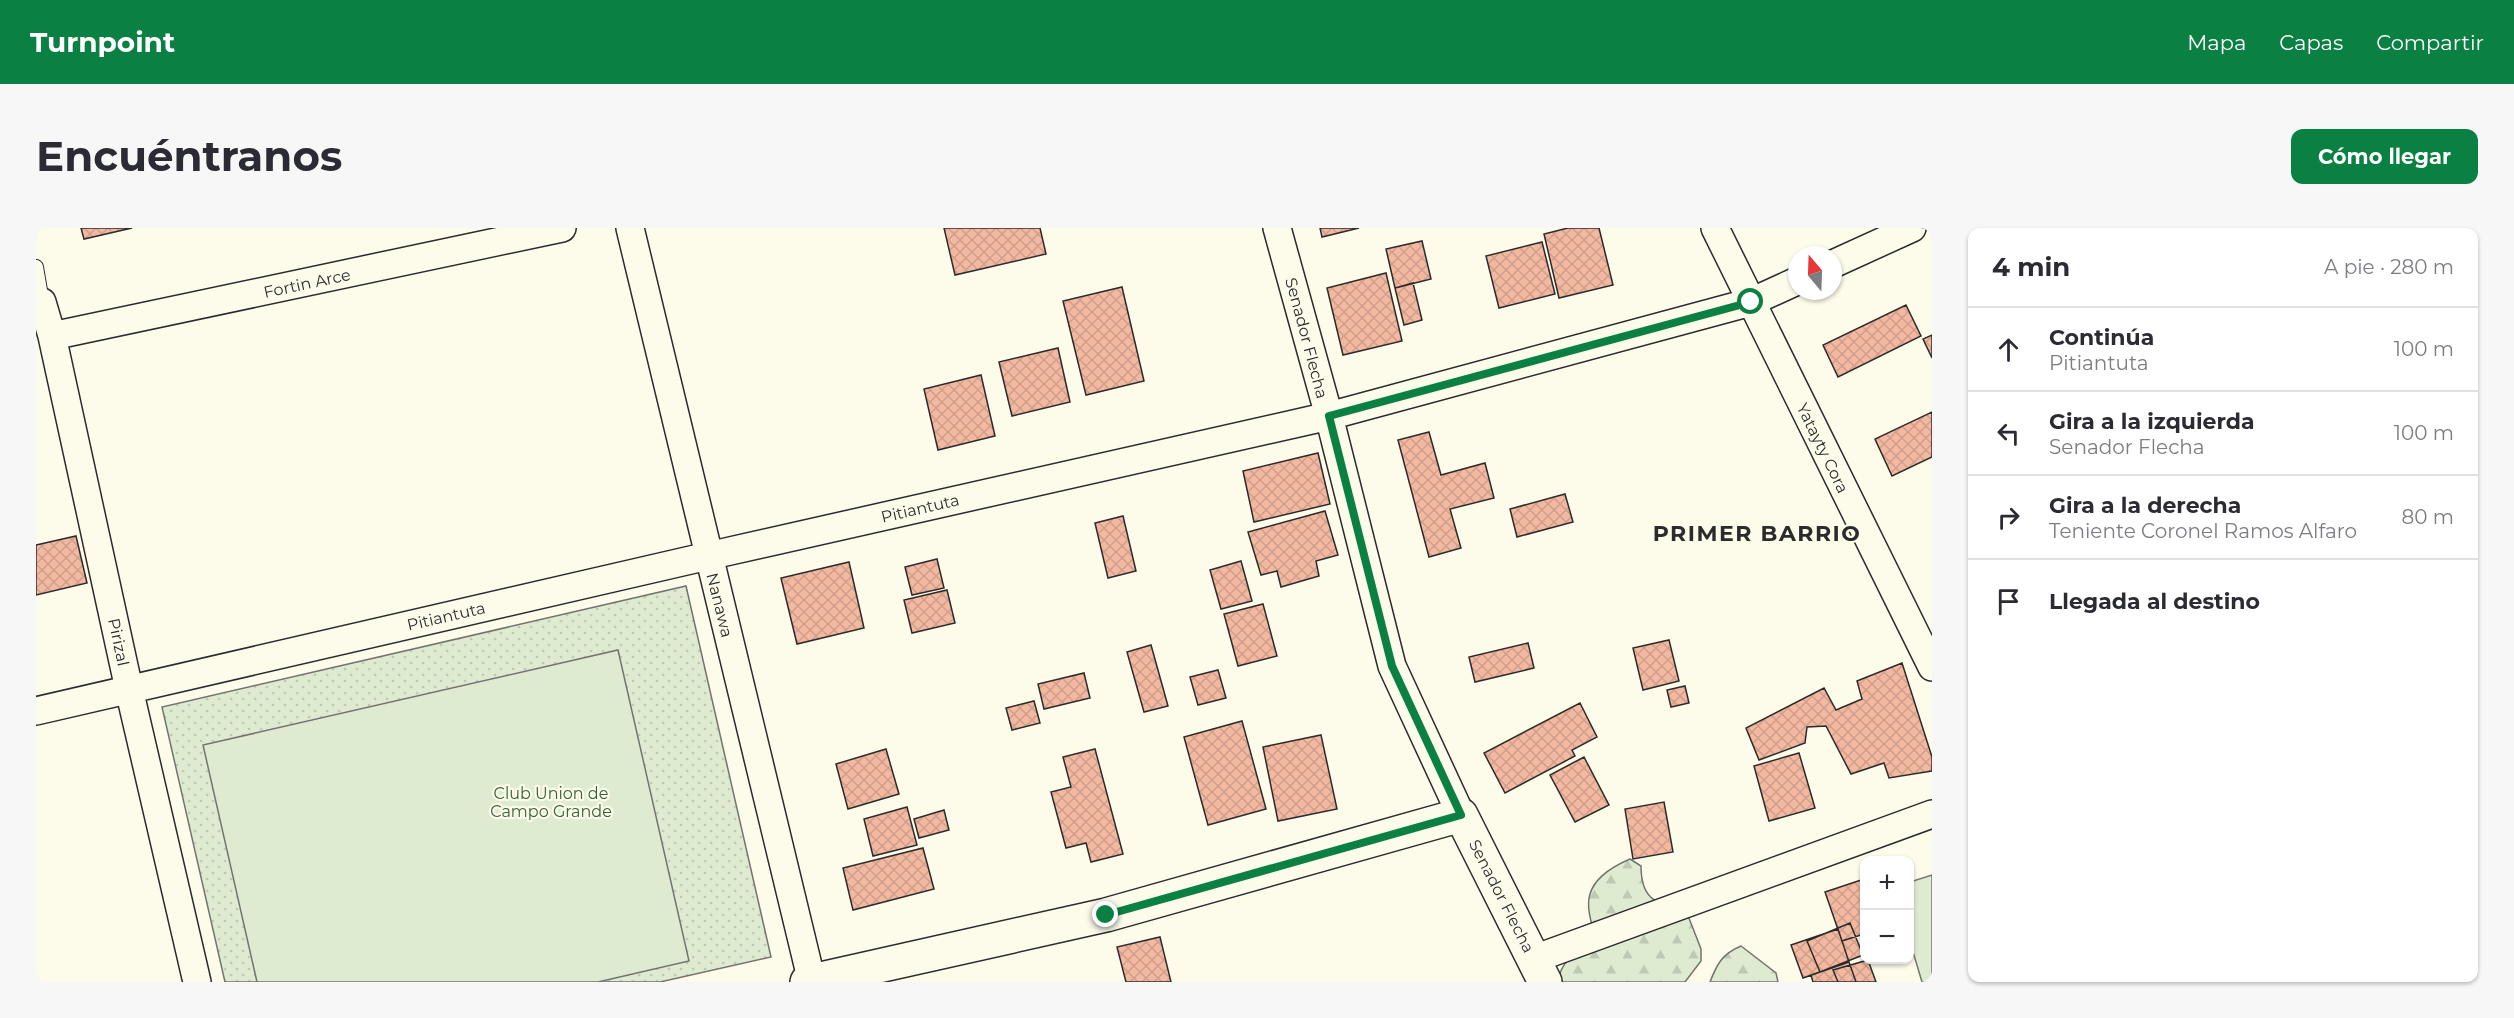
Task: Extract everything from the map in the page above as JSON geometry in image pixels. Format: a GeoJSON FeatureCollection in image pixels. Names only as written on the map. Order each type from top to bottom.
{"type":"FeatureCollection","features":[{"type":"Feature","properties":{"kind":"street","name":"Fortin Arce"},"geometry":{"type":"LineString","coordinates":[[52,336],[250,296],[562,228]]}},
{"type":"Feature","properties":{"kind":"street","name":"Nanawa"},"geometry":{"type":"LineString","coordinates":[[630,228],[810,982]]}},
{"type":"Feature","properties":{"kind":"street","name":"Senador Flecha"},"geometry":{"type":"LineString","coordinates":[[1277,228],[1329,416],[1392,666],[1461,815],[1540,971]]}},
{"type":"Feature","properties":{"kind":"street","name":"Yatayty Cora"},"geometry":{"type":"LineString","coordinates":[[1715,228],[1932,667]]}},
{"type":"Feature","properties":{"kind":"street"},"geometry":{"type":"LineString","coordinates":[[1842,260],[1912,228]]}},
{"type":"Feature","properties":{"kind":"street","name":"Pitiantuta"},"geometry":{"type":"LineString","coordinates":[[36,711],[1329,416],[1751,302],[1788,284]]}},
{"type":"Feature","properties":{"kind":"street","name":"Pirizal"},"geometry":{"type":"LineString","coordinates":[[39,303],[52,336],[129,689],[197,982]]}},
{"type":"Feature","properties":{"kind":"street"},"geometry":{"type":"LineString","coordinates":[[1540,971],[1932,814]]}},
{"type":"Feature","properties":{"kind":"street"},"geometry":{"type":"LineString","coordinates":[[810,982],[1106,915],[1461,815]]}},
{"type":"Feature","properties":{"kind":"lane"},"geometry":{"type":"LineString","coordinates":[[36,267],[39,303]]}},
{"type":"Feature","properties":{"kind":"green space","name":"Club Union de Campo Grande"},"geometry":{"type":"Polygon","coordinates":[[[686,586],[771,957],[660,982],[225,982],[162,707],[686,586]]]}},
{"type":"Feature","properties":{"kind":"green space","name":"Club Union de Campo Grande"},"geometry":{"type":"Polygon","coordinates":[[[618,650],[689,961],[598,982],[257,982],[203,745],[618,650]]]}},
{"type":"Feature","properties":{"kind":"green space"},"geometry":{"type":"Polygon","coordinates":[[[1630,859],[1641,866],[1644,887],[1653,899],[1687,913],[1701,949],[1701,961],[1685,982],[1557,982],[1569,960],[1601,948],[1590,919],[1588,906],[1590,895],[1594,885],[1602,876],[1630,859]]]}},
{"type":"Feature","properties":{"kind":"green space"},"geometry":{"type":"Polygon","coordinates":[[[1932,875],[1932,982],[1922,982],[1914,955],[1914,881],[1932,875]]]}},
{"type":"Feature","properties":{"kind":"green space"},"geometry":{"type":"Polygon","coordinates":[[[1741,946],[1776,973],[1778,982],[1710,982],[1721,960],[1729,952],[1741,946]]]}},
{"type":"Feature","properties":{"kind":"building"},"geometry":{"type":"Polygon","coordinates":[[[81,228],[132,228],[84,239],[81,228]]]}},
{"type":"Feature","properties":{"kind":"building"},"geometry":{"type":"Polygon","coordinates":[[[944,228],[1040,228],[1046,254],[955,275],[944,228]]]}},
{"type":"Feature","properties":{"kind":"building"},"geometry":{"type":"Polygon","coordinates":[[[1320,228],[1359,228],[1322,237],[1320,228]]]}},
{"type":"Feature","properties":{"kind":"building"},"geometry":{"type":"Polygon","coordinates":[[[1568,228],[1599,228],[1613,285],[1559,298],[1544,234],[1568,228]]]}},
{"type":"Feature","properties":{"kind":"building"},"geometry":{"type":"Polygon","coordinates":[[[1422,241],[1431,279],[1395,288],[1386,249],[1422,241]]]}},
{"type":"Feature","properties":{"kind":"building"},"geometry":{"type":"Polygon","coordinates":[[[1542,242],[1555,294],[1499,308],[1486,256],[1542,242]]]}},
{"type":"Feature","properties":{"kind":"building"},"geometry":{"type":"Polygon","coordinates":[[[1386,273],[1402,341],[1343,355],[1327,288],[1386,273]]]}},
{"type":"Feature","properties":{"kind":"building"},"geometry":{"type":"Polygon","coordinates":[[[1413,283],[1422,320],[1404,325],[1395,288],[1413,283]]]}},
{"type":"Feature","properties":{"kind":"building"},"geometry":{"type":"Polygon","coordinates":[[[1122,287],[1144,381],[1086,395],[1063,301],[1122,287]]]}},
{"type":"Feature","properties":{"kind":"building"},"geometry":{"type":"Polygon","coordinates":[[[1906,305],[1921,336],[1838,377],[1823,345],[1906,305]]]}},
{"type":"Feature","properties":{"kind":"building"},"geometry":{"type":"Polygon","coordinates":[[[1932,335],[1932,358],[1923,339],[1932,335]]]}},
{"type":"Feature","properties":{"kind":"building"},"geometry":{"type":"Polygon","coordinates":[[[1058,348],[1070,402],[1012,416],[999,362],[1058,348]]]}},
{"type":"Feature","properties":{"kind":"building"},"geometry":{"type":"Polygon","coordinates":[[[981,375],[995,436],[938,450],[924,389],[981,375]]]}},
{"type":"Feature","properties":{"kind":"building"},"geometry":{"type":"Polygon","coordinates":[[[1932,412],[1932,457],[1892,476],[1875,439],[1932,412]]]}},
{"type":"Feature","properties":{"kind":"building"},"geometry":{"type":"Polygon","coordinates":[[[1429,432],[1441,475],[1485,463],[1494,498],[1450,509],[1461,548],[1429,557],[1398,440],[1429,432]]]}},
{"type":"Feature","properties":{"kind":"building"},"geometry":{"type":"Polygon","coordinates":[[[1318,453],[1330,504],[1254,522],[1243,471],[1318,453]]]}},
{"type":"Feature","properties":{"kind":"building"},"geometry":{"type":"Polygon","coordinates":[[[1565,494],[1573,522],[1517,537],[1510,509],[1565,494]]]}},
{"type":"Feature","properties":{"kind":"building"},"geometry":{"type":"Polygon","coordinates":[[[1325,511],[1338,555],[1316,561],[1319,576],[1281,587],[1277,571],[1261,575],[1248,532],[1325,511]]]}},
{"type":"Feature","properties":{"kind":"building"},"geometry":{"type":"Polygon","coordinates":[[[1123,516],[1136,571],[1108,578],[1095,523],[1123,516]]]}},
{"type":"Feature","properties":{"kind":"building"},"geometry":{"type":"Polygon","coordinates":[[[76,536],[87,583],[36,595],[36,545],[76,536]]]}},
{"type":"Feature","properties":{"kind":"building"},"geometry":{"type":"Polygon","coordinates":[[[937,559],[944,588],[912,595],[905,567],[937,559]]]}},
{"type":"Feature","properties":{"kind":"building"},"geometry":{"type":"Polygon","coordinates":[[[1241,561],[1252,601],[1221,609],[1210,570],[1241,561]]]}},
{"type":"Feature","properties":{"kind":"building"},"geometry":{"type":"Polygon","coordinates":[[[849,562],[864,628],[797,644],[781,578],[849,562]]]}},
{"type":"Feature","properties":{"kind":"building"},"geometry":{"type":"Polygon","coordinates":[[[947,590],[955,623],[912,633],[904,600],[947,590]]]}},
{"type":"Feature","properties":{"kind":"building"},"geometry":{"type":"Polygon","coordinates":[[[1263,604],[1277,656],[1238,666],[1224,614],[1263,604]]]}},
{"type":"Feature","properties":{"kind":"building"},"geometry":{"type":"Polygon","coordinates":[[[1669,640],[1679,681],[1643,690],[1633,648],[1669,640]]]}},
{"type":"Feature","properties":{"kind":"building"},"geometry":{"type":"Polygon","coordinates":[[[1528,643],[1534,668],[1475,682],[1469,657],[1528,643]]]}},
{"type":"Feature","properties":{"kind":"building"},"geometry":{"type":"Polygon","coordinates":[[[1151,645],[1168,706],[1144,712],[1127,652],[1151,645]]]}},
{"type":"Feature","properties":{"kind":"building"},"geometry":{"type":"Polygon","coordinates":[[[1902,663],[1932,757],[1932,771],[1889,778],[1884,763],[1851,774],[1826,726],[1807,727],[1805,743],[1759,760],[1746,728],[1824,688],[1836,710],[1862,699],[1857,681],[1902,663]]]}},
{"type":"Feature","properties":{"kind":"building"},"geometry":{"type":"Polygon","coordinates":[[[1218,670],[1226,698],[1198,705],[1190,677],[1218,670]]]}},
{"type":"Feature","properties":{"kind":"building"},"geometry":{"type":"Polygon","coordinates":[[[1084,673],[1090,698],[1044,709],[1038,684],[1084,673]]]}},
{"type":"Feature","properties":{"kind":"building"},"geometry":{"type":"Polygon","coordinates":[[[1685,686],[1689,703],[1671,707],[1667,690],[1685,686]]]}},
{"type":"Feature","properties":{"kind":"building"},"geometry":{"type":"Polygon","coordinates":[[[1034,701],[1040,723],[1012,730],[1006,708],[1034,701]]]}},
{"type":"Feature","properties":{"kind":"building"},"geometry":{"type":"Polygon","coordinates":[[[1580,703],[1597,737],[1572,750],[1575,756],[1505,793],[1484,753],[1580,703]]]}},
{"type":"Feature","properties":{"kind":"building"},"geometry":{"type":"Polygon","coordinates":[[[1242,721],[1266,809],[1208,825],[1184,737],[1242,721]]]}},
{"type":"Feature","properties":{"kind":"building"},"geometry":{"type":"Polygon","coordinates":[[[1321,735],[1337,809],[1278,821],[1263,747],[1321,735]]]}},
{"type":"Feature","properties":{"kind":"building"},"geometry":{"type":"Polygon","coordinates":[[[886,749],[899,794],[848,809],[836,764],[886,749]]]}},
{"type":"Feature","properties":{"kind":"building"},"geometry":{"type":"Polygon","coordinates":[[[1095,749],[1123,854],[1091,862],[1086,843],[1066,848],[1051,792],[1071,787],[1063,757],[1095,749]]]}},
{"type":"Feature","properties":{"kind":"building"},"geometry":{"type":"Polygon","coordinates":[[[1799,753],[1815,808],[1769,821],[1754,766],[1799,753]]]}},
{"type":"Feature","properties":{"kind":"building"},"geometry":{"type":"Polygon","coordinates":[[[1584,757],[1609,805],[1575,822],[1550,775],[1584,757]]]}},
{"type":"Feature","properties":{"kind":"building"},"geometry":{"type":"Polygon","coordinates":[[[1664,802],[1673,852],[1633,859],[1625,809],[1664,802]]]}},
{"type":"Feature","properties":{"kind":"building"},"geometry":{"type":"Polygon","coordinates":[[[907,807],[917,845],[873,856],[864,819],[907,807]]]}},
{"type":"Feature","properties":{"kind":"building"},"geometry":{"type":"Polygon","coordinates":[[[944,810],[949,830],[919,838],[914,819],[944,810]]]}},
{"type":"Feature","properties":{"kind":"building"},"geometry":{"type":"Polygon","coordinates":[[[923,848],[934,889],[853,910],[843,868],[923,848]]]}},
{"type":"Feature","properties":{"kind":"building"},"geometry":{"type":"Polygon","coordinates":[[[1860,880],[1860,935],[1842,941],[1825,892],[1860,880]]]}},
{"type":"Feature","properties":{"kind":"building"},"geometry":{"type":"Polygon","coordinates":[[[1850,923],[1860,948],[1860,956],[1820,972],[1807,941],[1850,923]]]}},
{"type":"Feature","properties":{"kind":"building"},"geometry":{"type":"Polygon","coordinates":[[[1838,929],[1849,962],[1803,978],[1791,945],[1838,929]]]}},
{"type":"Feature","properties":{"kind":"building"},"geometry":{"type":"Polygon","coordinates":[[[1160,937],[1171,982],[1126,982],[1117,947],[1160,937]]]}},
{"type":"Feature","properties":{"kind":"building"},"geometry":{"type":"Polygon","coordinates":[[[1849,962],[1856,982],[1813,982],[1811,975],[1849,962]]]}},
{"type":"Feature","properties":{"kind":"building"},"geometry":{"type":"Polygon","coordinates":[[[1860,962],[1869,964],[1876,982],[1838,982],[1833,970],[1860,962]]]}},
{"type":"Feature","properties":{"kind":"district","name":"PRIMER BARRIO"},"geometry":{"type":"Point","coordinates":[1757,533]}},
{"type":"Feature","properties":{"kind":"route"},"geometry":{"type":"LineString","coordinates":[[1106,915],[1461,815],[1392,666],[1329,416],[1751,302]]}}]}
